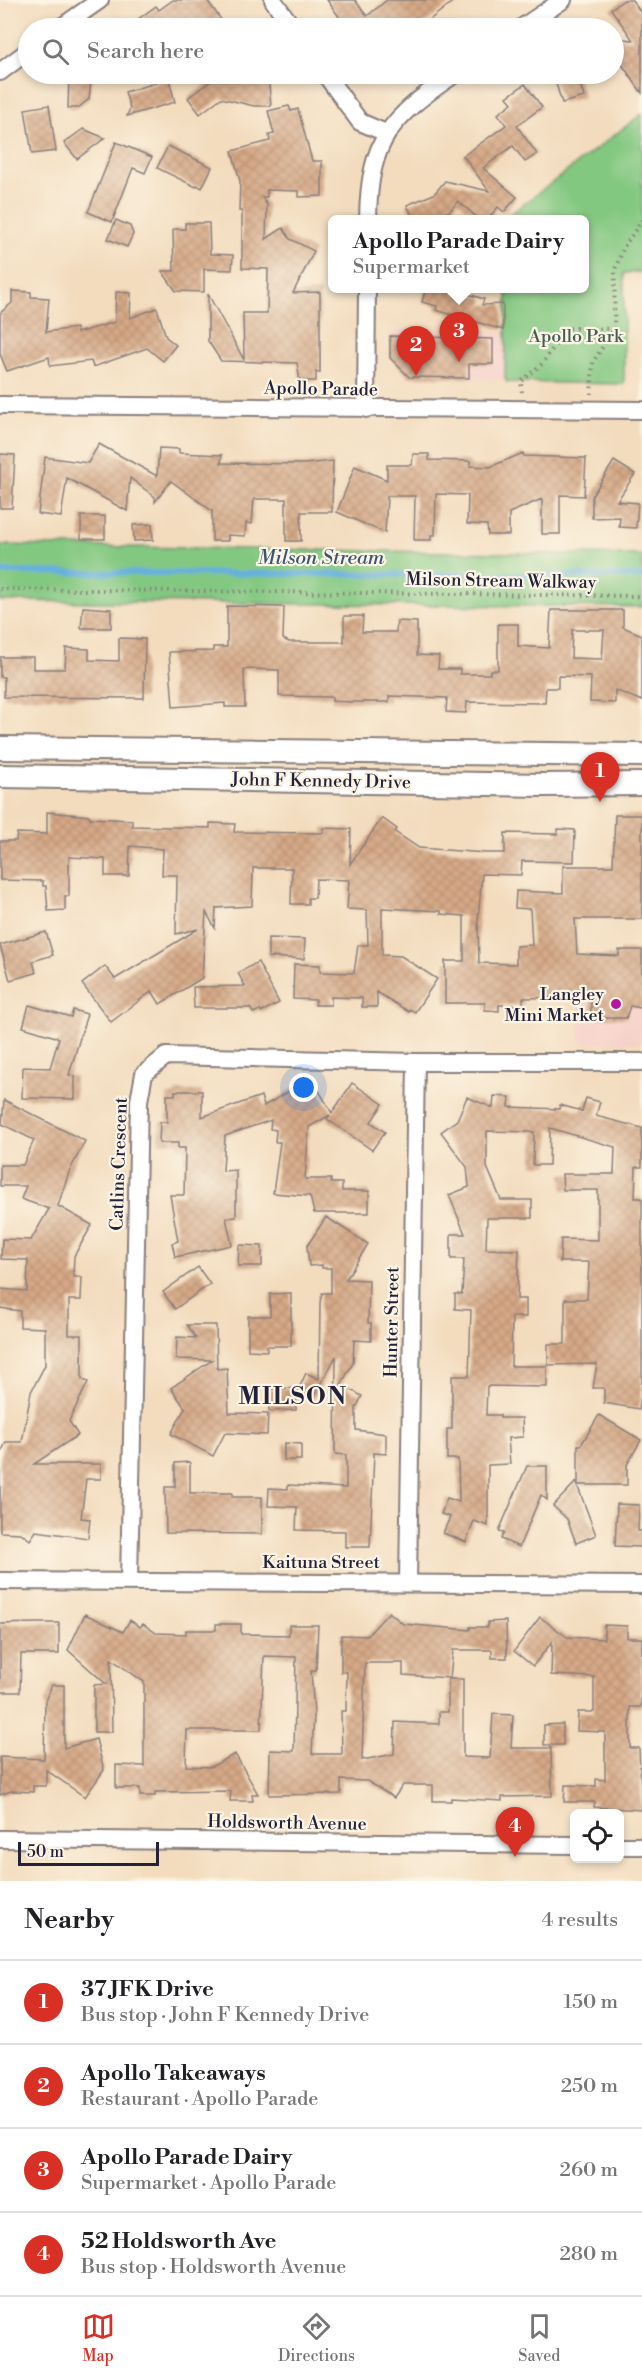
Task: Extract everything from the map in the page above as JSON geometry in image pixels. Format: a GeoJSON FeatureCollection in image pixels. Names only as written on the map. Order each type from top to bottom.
{"type":"FeatureCollection","features":[{"type":"Feature","properties":{"kind":"main road","name":"John F Kennedy Drive"},"geometry":{"type":"LineString","coordinates":[[0,748],[642,755]]}},
{"type":"Feature","properties":{"kind":"main road"},"geometry":{"type":"LineString","coordinates":[[281,780],[284,751]]}},
{"type":"Feature","properties":{"kind":"main road","name":"John F Kennedy Drive"},"geometry":{"type":"LineString","coordinates":[[0,776],[543,785],[642,784]]}},
{"type":"Feature","properties":{"kind":"street"},"geometry":{"type":"LineString","coordinates":[[74,18],[100,0]]}},
{"type":"Feature","properties":{"kind":"street"},"geometry":{"type":"LineString","coordinates":[[273,0],[286,18]]}},
{"type":"Feature","properties":{"kind":"street"},"geometry":{"type":"LineString","coordinates":[[536,18],[563,0]]}},
{"type":"Feature","properties":{"kind":"street"},"geometry":{"type":"LineString","coordinates":[[0,72],[18,58]]}},
{"type":"Feature","properties":{"kind":"street"},"geometry":{"type":"LineString","coordinates":[[332,84],[360,122],[386,133]]}},
{"type":"Feature","properties":{"kind":"street"},"geometry":{"type":"LineString","coordinates":[[368,215],[371,177],[386,133],[401,113],[441,84]]}},
{"type":"Feature","properties":{"kind":"street"},"geometry":{"type":"LineString","coordinates":[[366,409],[367,293]]}},
{"type":"Feature","properties":{"kind":"street","name":"Apollo Parade"},"geometry":{"type":"LineString","coordinates":[[0,405],[522,411],[642,410]]}},
{"type":"Feature","properties":{"kind":"street","name":"Catlins Crescent"},"geometry":{"type":"LineString","coordinates":[[129,1581],[139,1101],[144,1074],[166,1056],[416,1062],[642,1062]]}},
{"type":"Feature","properties":{"kind":"street","name":"Hunter Street"},"geometry":{"type":"LineString","coordinates":[[408,1582],[416,1062]]}},
{"type":"Feature","properties":{"kind":"street","name":"Kaituna Street"},"geometry":{"type":"LineString","coordinates":[[0,1581],[642,1585]]}},
{"type":"Feature","properties":{"kind":"street","name":"Holdsworth Avenue"},"geometry":{"type":"LineString","coordinates":[[0,1839],[570,1845]]}},
{"type":"Feature","properties":{"kind":"street"},"geometry":{"type":"LineString","coordinates":[[624,1846],[642,1846]]}},
{"type":"Feature","properties":{"kind":"path"},"geometry":{"type":"LineString","coordinates":[[591,410],[593,362],[614,329],[615,269],[624,247],[642,220]]}},
{"type":"Feature","properties":{"kind":"path"},"geometry":{"type":"LineString","coordinates":[[522,411],[521,382],[542,364],[567,328],[614,329]]}},
{"type":"Feature","properties":{"kind":"path","name":"Milson Stream Walkway"},"geometry":{"type":"LineString","coordinates":[[0,589],[642,596]]}},
{"type":"Feature","properties":{"kind":"shaded area"},"geometry":{"type":"Polygon","coordinates":[[[396,331],[506,332],[505,379],[409,377],[390,358],[390,336],[396,331]]]}},
{"type":"Feature","properties":{"kind":"shaded area"},"geometry":{"type":"Polygon","coordinates":[[[580,978],[642,979],[642,1043],[580,1043],[580,978]]]}},
{"type":"Feature","properties":{"kind":"green space","name":"Apollo Park"},"geometry":{"type":"Polygon","coordinates":[[[642,114],[642,272],[624,273],[624,384],[507,382],[505,379],[507,293],[589,293],[589,215],[509,215],[642,114]]]}},
{"type":"Feature","properties":{"kind":"green space"},"geometry":{"type":"Polygon","coordinates":[[[0,545],[642,555],[642,607],[0,601],[0,545]]]}},
{"type":"Feature","properties":{"kind":"building"},"geometry":{"type":"Polygon","coordinates":[[[173,0],[207,0],[220,18],[140,18],[156,6],[159,10],[173,0]]]}},
{"type":"Feature","properties":{"kind":"building"},"geometry":{"type":"Polygon","coordinates":[[[327,0],[355,0],[367,16],[387,0],[455,0],[432,18],[340,18],[327,0]]]}},
{"type":"Feature","properties":{"kind":"building"},"geometry":{"type":"Polygon","coordinates":[[[624,0],[632,0],[642,14],[642,93],[624,67],[624,39],[633,40],[624,27],[624,18],[617,18],[611,9],[624,0]]]}},
{"type":"Feature","properties":{"kind":"building"},"geometry":{"type":"Polygon","coordinates":[[[69,84],[91,84],[89,99],[78,108],[68,108],[69,84]]]}},
{"type":"Feature","properties":{"kind":"building"},"geometry":{"type":"Polygon","coordinates":[[[152,84],[170,84],[175,102],[127,116],[130,108],[125,92],[152,84]]]}},
{"type":"Feature","properties":{"kind":"building"},"geometry":{"type":"Polygon","coordinates":[[[207,84],[269,84],[271,106],[254,106],[221,98],[200,114],[188,98],[207,84]]]}},
{"type":"Feature","properties":{"kind":"building"},"geometry":{"type":"Polygon","coordinates":[[[525,84],[542,107],[517,126],[537,154],[525,162],[513,146],[483,168],[517,197],[504,212],[498,207],[491,215],[474,215],[458,201],[450,211],[440,215],[412,215],[407,205],[434,194],[445,181],[489,191],[463,156],[506,125],[498,114],[512,103],[507,97],[525,84]]]}},
{"type":"Feature","properties":{"kind":"building"},"geometry":{"type":"Polygon","coordinates":[[[556,84],[580,84],[584,97],[562,103],[556,84]]]}},
{"type":"Feature","properties":{"kind":"building"},"geometry":{"type":"Polygon","coordinates":[[[49,105],[56,151],[32,154],[25,109],[49,105]]]}},
{"type":"Feature","properties":{"kind":"building"},"geometry":{"type":"Polygon","coordinates":[[[289,106],[291,111],[298,109],[312,161],[322,161],[322,196],[299,197],[299,191],[267,190],[267,197],[262,197],[267,205],[266,239],[283,228],[290,239],[314,251],[293,293],[320,292],[320,373],[316,372],[316,381],[300,381],[297,363],[221,361],[208,341],[208,294],[244,360],[243,313],[267,313],[268,269],[242,268],[240,181],[232,151],[270,141],[269,135],[274,134],[268,111],[289,106]]]}},
{"type":"Feature","properties":{"kind":"building"},"geometry":{"type":"Polygon","coordinates":[[[83,129],[105,138],[77,159],[64,143],[83,129]]]}},
{"type":"Feature","properties":{"kind":"building"},"geometry":{"type":"Polygon","coordinates":[[[116,142],[152,157],[145,173],[133,168],[112,222],[88,212],[116,142]]]}},
{"type":"Feature","properties":{"kind":"building"},"geometry":{"type":"Polygon","coordinates":[[[168,146],[212,167],[202,188],[157,168],[168,146]]]}},
{"type":"Feature","properties":{"kind":"building"},"geometry":{"type":"Polygon","coordinates":[[[116,220],[130,226],[133,234],[127,247],[108,239],[116,220]]]}},
{"type":"Feature","properties":{"kind":"building"},"geometry":{"type":"Polygon","coordinates":[[[185,223],[209,223],[210,254],[233,255],[232,270],[204,269],[204,292],[176,291],[162,271],[174,271],[173,229],[185,229],[185,223]]]}},
{"type":"Feature","properties":{"kind":"building"},"geometry":{"type":"Polygon","coordinates":[[[12,291],[31,292],[31,297],[49,298],[46,332],[76,328],[77,333],[115,322],[116,292],[131,293],[130,318],[157,308],[166,337],[176,345],[163,361],[147,348],[93,367],[91,361],[50,366],[49,357],[7,371],[0,354],[0,313],[12,303],[12,291]]]}},
{"type":"Feature","properties":{"kind":"building"},"geometry":{"type":"Polygon","coordinates":[[[425,293],[464,293],[484,299],[482,305],[503,304],[503,330],[436,310],[437,306],[422,302],[425,293]]]}},
{"type":"Feature","properties":{"kind":"building"},"geometry":{"type":"Polygon","coordinates":[[[390,336],[493,339],[493,364],[469,364],[469,378],[409,377],[390,358],[390,336]]]}},
{"type":"Feature","properties":{"kind":"building"},"geometry":{"type":"Polygon","coordinates":[[[99,444],[157,476],[159,448],[179,449],[179,453],[222,455],[221,463],[304,464],[333,461],[332,512],[301,512],[301,541],[286,541],[286,499],[254,499],[252,524],[246,523],[245,536],[228,535],[228,541],[212,541],[212,511],[171,481],[155,502],[155,497],[130,478],[127,511],[67,478],[61,517],[38,514],[45,457],[88,463],[99,444]]]}},
{"type":"Feature","properties":{"kind":"building"},"geometry":{"type":"Polygon","coordinates":[[[523,453],[524,456],[586,458],[584,496],[560,495],[560,534],[542,534],[542,499],[509,513],[509,535],[488,535],[487,525],[467,524],[468,495],[436,494],[435,535],[431,535],[431,540],[414,540],[415,496],[387,496],[385,533],[337,512],[355,466],[387,480],[387,465],[412,465],[413,454],[429,454],[429,460],[470,461],[470,466],[490,467],[523,453]]]}},
{"type":"Feature","properties":{"kind":"building"},"geometry":{"type":"Polygon","coordinates":[[[0,454],[15,455],[12,508],[0,508],[0,454]]]}},
{"type":"Feature","properties":{"kind":"building"},"geometry":{"type":"Polygon","coordinates":[[[614,461],[635,474],[617,501],[638,503],[636,528],[619,527],[620,517],[592,518],[592,496],[614,461]]]}},
{"type":"Feature","properties":{"kind":"building"},"geometry":{"type":"Polygon","coordinates":[[[81,516],[105,516],[105,539],[81,539],[81,516]]]}},
{"type":"Feature","properties":{"kind":"building"},"geometry":{"type":"Polygon","coordinates":[[[152,524],[153,540],[134,541],[133,525],[152,524]]]}},
{"type":"Feature","properties":{"kind":"building"},"geometry":{"type":"Polygon","coordinates":[[[227,606],[284,607],[283,639],[289,642],[344,642],[344,616],[363,616],[362,632],[396,632],[397,621],[417,622],[417,655],[439,656],[438,669],[460,669],[460,674],[490,674],[490,670],[498,670],[498,624],[518,624],[518,646],[549,648],[551,610],[623,610],[623,627],[642,635],[642,701],[615,690],[615,703],[590,702],[591,677],[558,676],[558,688],[546,688],[545,703],[467,702],[466,713],[446,712],[447,698],[389,696],[389,702],[351,702],[332,701],[332,697],[279,696],[279,670],[244,669],[245,707],[225,707],[225,703],[173,707],[169,652],[213,651],[213,647],[227,647],[227,606]],[[572,630],[571,658],[602,659],[604,630],[572,630]]]}},
{"type":"Feature","properties":{"kind":"building"},"geometry":{"type":"Polygon","coordinates":[[[83,607],[111,609],[111,628],[81,628],[83,607]]]}},
{"type":"Feature","properties":{"kind":"building"},"geometry":{"type":"Polygon","coordinates":[[[119,638],[145,639],[144,698],[4,697],[4,677],[0,677],[0,657],[33,657],[33,669],[65,669],[66,648],[89,649],[89,660],[119,661],[119,638]]]}},
{"type":"Feature","properties":{"kind":"building"},"geometry":{"type":"Polygon","coordinates":[[[47,812],[90,816],[90,818],[132,820],[132,826],[210,828],[210,823],[235,824],[234,832],[323,833],[323,828],[351,829],[350,864],[382,818],[397,829],[395,832],[419,848],[486,853],[505,853],[505,833],[558,834],[558,829],[575,830],[574,862],[522,861],[521,875],[482,874],[478,920],[479,963],[516,964],[516,946],[532,945],[530,909],[515,908],[516,891],[563,893],[563,866],[613,866],[615,815],[642,815],[642,919],[575,919],[577,954],[619,956],[619,950],[642,950],[642,1008],[630,1006],[626,1018],[591,1018],[591,997],[523,998],[523,1005],[499,1005],[499,1011],[485,1010],[485,1003],[445,1003],[445,961],[464,961],[464,916],[441,914],[441,911],[382,908],[382,955],[401,956],[437,979],[415,1012],[410,1009],[409,1012],[377,992],[377,1007],[362,1007],[362,998],[331,997],[331,1005],[315,1005],[316,1000],[293,999],[294,964],[320,965],[320,972],[354,973],[358,945],[368,945],[367,910],[347,909],[349,880],[316,879],[315,898],[308,898],[308,904],[291,904],[292,868],[253,868],[252,906],[216,908],[215,928],[206,912],[202,978],[160,1004],[152,991],[111,1022],[82,984],[105,966],[115,979],[198,929],[176,934],[177,875],[162,875],[163,849],[130,846],[129,876],[105,876],[105,859],[69,857],[69,896],[65,896],[65,910],[48,911],[46,886],[43,886],[43,881],[0,880],[0,841],[16,841],[17,833],[47,834],[47,812]]]}},
{"type":"Feature","properties":{"kind":"building"},"geometry":{"type":"Polygon","coordinates":[[[46,932],[53,955],[33,961],[36,973],[10,980],[0,945],[46,932]]]}},
{"type":"Feature","properties":{"kind":"building"},"geometry":{"type":"Polygon","coordinates":[[[268,938],[305,939],[304,959],[268,957],[268,938]]]}},
{"type":"Feature","properties":{"kind":"building"},"geometry":{"type":"Polygon","coordinates":[[[258,962],[279,1003],[261,1012],[260,1010],[253,1013],[250,1008],[194,1008],[193,987],[245,986],[238,973],[258,962]]]}},
{"type":"Feature","properties":{"kind":"building"},"geometry":{"type":"Polygon","coordinates":[[[29,1005],[71,1017],[73,1010],[87,1014],[69,1075],[75,1076],[75,1099],[22,1098],[23,1067],[50,1068],[59,1038],[23,1027],[29,1005]]]}},
{"type":"Feature","properties":{"kind":"building"},"geometry":{"type":"Polygon","coordinates":[[[303,1083],[309,1094],[318,1089],[332,1113],[352,1083],[383,1104],[371,1122],[385,1132],[372,1150],[327,1119],[330,1115],[309,1127],[305,1179],[331,1179],[331,1183],[342,1183],[342,1191],[369,1191],[369,1213],[314,1213],[310,1196],[273,1193],[280,1142],[275,1142],[276,1130],[270,1129],[271,1120],[225,1136],[223,1171],[236,1170],[236,1217],[226,1218],[232,1245],[175,1257],[172,1243],[178,1241],[170,1195],[184,1195],[185,1148],[178,1148],[178,1143],[159,1143],[160,1122],[167,1122],[167,1095],[175,1095],[175,1091],[202,1091],[202,1117],[261,1096],[264,1106],[303,1083]]]}},
{"type":"Feature","properties":{"kind":"building"},"geometry":{"type":"Polygon","coordinates":[[[494,1096],[510,1097],[509,1107],[559,1109],[560,1105],[582,1111],[586,1098],[600,1102],[596,1116],[642,1128],[642,1167],[636,1167],[635,1198],[642,1198],[642,1389],[639,1409],[604,1403],[604,1388],[593,1388],[597,1364],[548,1365],[548,1344],[565,1344],[565,1299],[587,1299],[589,1262],[560,1262],[561,1239],[598,1240],[598,1190],[563,1190],[562,1174],[614,1174],[615,1147],[550,1128],[549,1165],[533,1165],[534,1132],[487,1131],[487,1167],[501,1200],[532,1200],[532,1218],[487,1218],[486,1249],[519,1250],[517,1299],[526,1299],[526,1317],[512,1317],[511,1366],[547,1366],[547,1387],[487,1386],[486,1415],[500,1415],[500,1418],[522,1418],[523,1437],[508,1438],[510,1464],[488,1465],[488,1526],[474,1521],[466,1542],[443,1533],[450,1517],[441,1514],[447,1498],[459,1502],[458,1459],[447,1459],[447,1429],[452,1429],[452,1376],[469,1376],[471,1310],[455,1309],[455,1294],[462,1294],[464,1259],[451,1259],[451,1234],[465,1234],[449,1195],[469,1187],[467,1167],[441,1132],[457,1120],[467,1097],[493,1108],[494,1096]]]}},
{"type":"Feature","properties":{"kind":"building"},"geometry":{"type":"Polygon","coordinates":[[[4,1100],[85,1141],[69,1172],[58,1206],[92,1225],[74,1256],[73,1277],[82,1277],[81,1300],[69,1300],[69,1335],[82,1335],[82,1379],[88,1382],[69,1421],[78,1435],[34,1464],[101,1464],[101,1479],[86,1479],[81,1518],[90,1519],[88,1538],[36,1531],[30,1540],[21,1533],[0,1532],[0,1455],[6,1442],[22,1442],[31,1392],[45,1365],[45,1328],[20,1327],[20,1311],[0,1308],[0,1289],[27,1291],[28,1260],[1,1259],[2,1239],[31,1240],[49,1209],[21,1199],[26,1186],[0,1186],[0,1165],[23,1165],[34,1140],[2,1124],[4,1100]]]}},
{"type":"Feature","properties":{"kind":"building"},"geometry":{"type":"Polygon","coordinates":[[[326,1217],[368,1244],[346,1279],[369,1280],[368,1323],[371,1323],[371,1341],[354,1340],[353,1363],[341,1385],[362,1396],[356,1408],[356,1430],[386,1434],[386,1454],[374,1453],[370,1547],[345,1547],[345,1531],[296,1530],[297,1507],[268,1506],[269,1488],[288,1489],[288,1485],[346,1488],[346,1455],[335,1454],[336,1356],[312,1401],[297,1393],[306,1373],[319,1379],[320,1302],[322,1293],[331,1293],[331,1268],[322,1268],[322,1265],[309,1266],[307,1246],[326,1217]]]}},
{"type":"Feature","properties":{"kind":"building"},"geometry":{"type":"Polygon","coordinates":[[[239,1245],[262,1246],[262,1266],[238,1266],[239,1245]]]}},
{"type":"Feature","properties":{"kind":"building"},"geometry":{"type":"Polygon","coordinates":[[[198,1267],[210,1284],[175,1309],[163,1292],[198,1267]]]}},
{"type":"Feature","properties":{"kind":"building"},"geometry":{"type":"Polygon","coordinates":[[[291,1293],[291,1346],[267,1346],[267,1351],[248,1350],[248,1316],[270,1316],[270,1294],[291,1293]]]}},
{"type":"Feature","properties":{"kind":"building"},"geometry":{"type":"Polygon","coordinates":[[[187,1325],[216,1325],[217,1369],[227,1368],[229,1413],[268,1414],[267,1435],[225,1433],[213,1456],[171,1434],[185,1408],[171,1388],[212,1360],[176,1359],[177,1337],[196,1338],[187,1325]]]}},
{"type":"Feature","properties":{"kind":"building"},"geometry":{"type":"Polygon","coordinates":[[[296,1388],[296,1410],[269,1411],[269,1389],[296,1388]]]}},
{"type":"Feature","properties":{"kind":"building"},"geometry":{"type":"Polygon","coordinates":[[[599,1415],[641,1440],[627,1465],[627,1485],[578,1485],[578,1445],[581,1445],[599,1415]]]}},
{"type":"Feature","properties":{"kind":"building"},"geometry":{"type":"Polygon","coordinates":[[[284,1443],[301,1444],[301,1460],[284,1460],[284,1443]]]}},
{"type":"Feature","properties":{"kind":"building"},"geometry":{"type":"Polygon","coordinates":[[[190,1462],[190,1493],[232,1493],[232,1497],[262,1497],[262,1534],[166,1533],[165,1487],[175,1487],[175,1463],[190,1462]]]}},
{"type":"Feature","properties":{"kind":"building"},"geometry":{"type":"Polygon","coordinates":[[[527,1466],[547,1466],[547,1500],[541,1495],[519,1547],[501,1539],[504,1532],[499,1531],[527,1466]]]}},
{"type":"Feature","properties":{"kind":"building"},"geometry":{"type":"Polygon","coordinates":[[[576,1482],[596,1535],[576,1543],[567,1519],[553,1506],[576,1482]]]}},
{"type":"Feature","properties":{"kind":"building"},"geometry":{"type":"Polygon","coordinates":[[[617,1504],[639,1505],[638,1531],[642,1531],[642,1547],[615,1546],[617,1504]]]}},
{"type":"Feature","properties":{"kind":"building"},"geometry":{"type":"Polygon","coordinates":[[[389,1612],[403,1624],[470,1630],[470,1627],[488,1627],[488,1622],[506,1621],[507,1658],[492,1658],[492,1650],[453,1650],[450,1678],[403,1675],[403,1663],[365,1663],[362,1760],[394,1754],[395,1722],[439,1724],[439,1712],[448,1712],[448,1679],[463,1679],[463,1757],[490,1758],[493,1714],[513,1715],[511,1748],[551,1748],[552,1796],[502,1797],[502,1801],[451,1798],[451,1801],[433,1801],[433,1785],[403,1785],[394,1798],[367,1781],[341,1780],[341,1794],[269,1795],[270,1750],[294,1751],[296,1657],[264,1656],[261,1730],[187,1730],[186,1766],[211,1767],[235,1754],[258,1794],[252,1794],[253,1801],[230,1801],[231,1791],[155,1792],[155,1796],[140,1796],[140,1788],[116,1788],[116,1765],[144,1766],[144,1682],[111,1659],[112,1732],[94,1732],[94,1685],[106,1684],[68,1650],[85,1614],[123,1632],[130,1620],[140,1627],[143,1624],[156,1633],[186,1634],[186,1630],[216,1630],[216,1624],[241,1624],[241,1634],[289,1635],[289,1625],[318,1625],[316,1671],[311,1671],[314,1714],[312,1754],[342,1754],[341,1711],[346,1711],[347,1672],[341,1672],[341,1635],[367,1636],[389,1612]]]}},
{"type":"Feature","properties":{"kind":"building"},"geometry":{"type":"Polygon","coordinates":[[[540,1617],[567,1637],[604,1639],[604,1625],[627,1626],[627,1638],[642,1638],[641,1707],[630,1707],[630,1748],[639,1748],[642,1810],[594,1807],[595,1802],[564,1802],[565,1785],[596,1786],[596,1779],[605,1780],[605,1732],[577,1731],[578,1712],[594,1712],[594,1677],[551,1675],[552,1642],[533,1666],[514,1651],[540,1617]]]}},
{"type":"Feature","properties":{"kind":"building"},"geometry":{"type":"Polygon","coordinates":[[[59,1623],[59,1654],[21,1654],[20,1692],[0,1692],[0,1624],[59,1623]]]}},
{"type":"Feature","properties":{"kind":"building"},"geometry":{"type":"Polygon","coordinates":[[[52,1685],[64,1685],[64,1748],[96,1739],[104,1770],[85,1797],[46,1770],[46,1786],[33,1786],[33,1792],[11,1791],[0,1795],[0,1757],[44,1759],[45,1701],[52,1685]]]}},
{"type":"Feature","properties":{"kind":"building"},"geometry":{"type":"Polygon","coordinates":[[[563,1724],[563,1745],[544,1745],[544,1725],[563,1724]]]}},
{"type":"Feature","properties":{"kind":"waterway","name":"Milson Stream"},"geometry":{"type":"LineString","coordinates":[[0,572],[642,576]]}},
{"type":"Feature","properties":{"kind":"place","name":"Apollo Parade Dairy"},"geometry":{"type":"Point","coordinates":[459,362]}},
{"type":"Feature","properties":{"kind":"place","name":"Apollo Takeaways"},"geometry":{"type":"Point","coordinates":[416,376]}},
{"type":"Feature","properties":{"kind":"place","name":"37 JFK Drive"},"geometry":{"type":"Point","coordinates":[600,802]}},
{"type":"Feature","properties":{"kind":"place","name":"Langley Mini Market"},"geometry":{"type":"Point","coordinates":[616,1004]}},
{"type":"Feature","properties":{"kind":"place","name":"52 Holdsworth Ave"},"geometry":{"type":"Point","coordinates":[515,1857]}},
{"type":"Feature","properties":{"kind":"district","name":"MILSON"},"geometry":{"type":"Point","coordinates":[293,1397]}}]}
